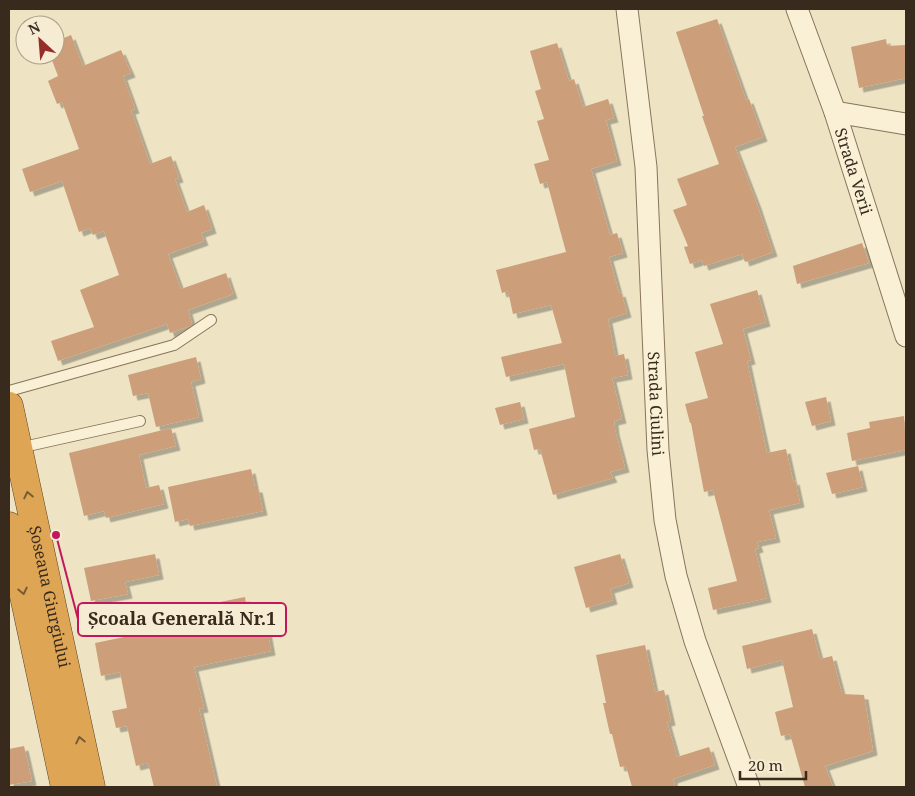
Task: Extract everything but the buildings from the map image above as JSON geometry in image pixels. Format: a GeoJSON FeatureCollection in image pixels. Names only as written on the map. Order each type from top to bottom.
{"type":"FeatureCollection","features":[{"type":"Feature","properties":{"kind":"highway","name":"Șoseaua Giurgiului"},"geometry":{"type":"LineString","coordinates":[[9,406],[91,787]]}},
{"type":"Feature","properties":{"kind":"highway","name":"Șoseaua Giurgiului"},"geometry":{"type":"LineString","coordinates":[[10,538],[65,787]]}},
{"type":"Feature","properties":{"kind":"street","name":"Strada Ciulini"},"geometry":{"type":"LineString","coordinates":[[627,9],[646,167],[658,450],[665,520],[676,576],[696,641],[749,787]]}},
{"type":"Feature","properties":{"kind":"street","name":"Strada Verii"},"geometry":{"type":"LineString","coordinates":[[797,9],[835,112],[906,336]]}},
{"type":"Feature","properties":{"kind":"street"},"geometry":{"type":"LineString","coordinates":[[835,112],[906,124]]}},
{"type":"Feature","properties":{"kind":"lane"},"geometry":{"type":"LineString","coordinates":[[9,391],[174,345],[211,320]]}},
{"type":"Feature","properties":{"kind":"lane"},"geometry":{"type":"LineString","coordinates":[[18,449],[140,421]]}},
{"type":"Feature","properties":{"kind":"place","name":"Școala Generală Nr.1"},"geometry":{"type":"Point","coordinates":[56,535]}}]}
